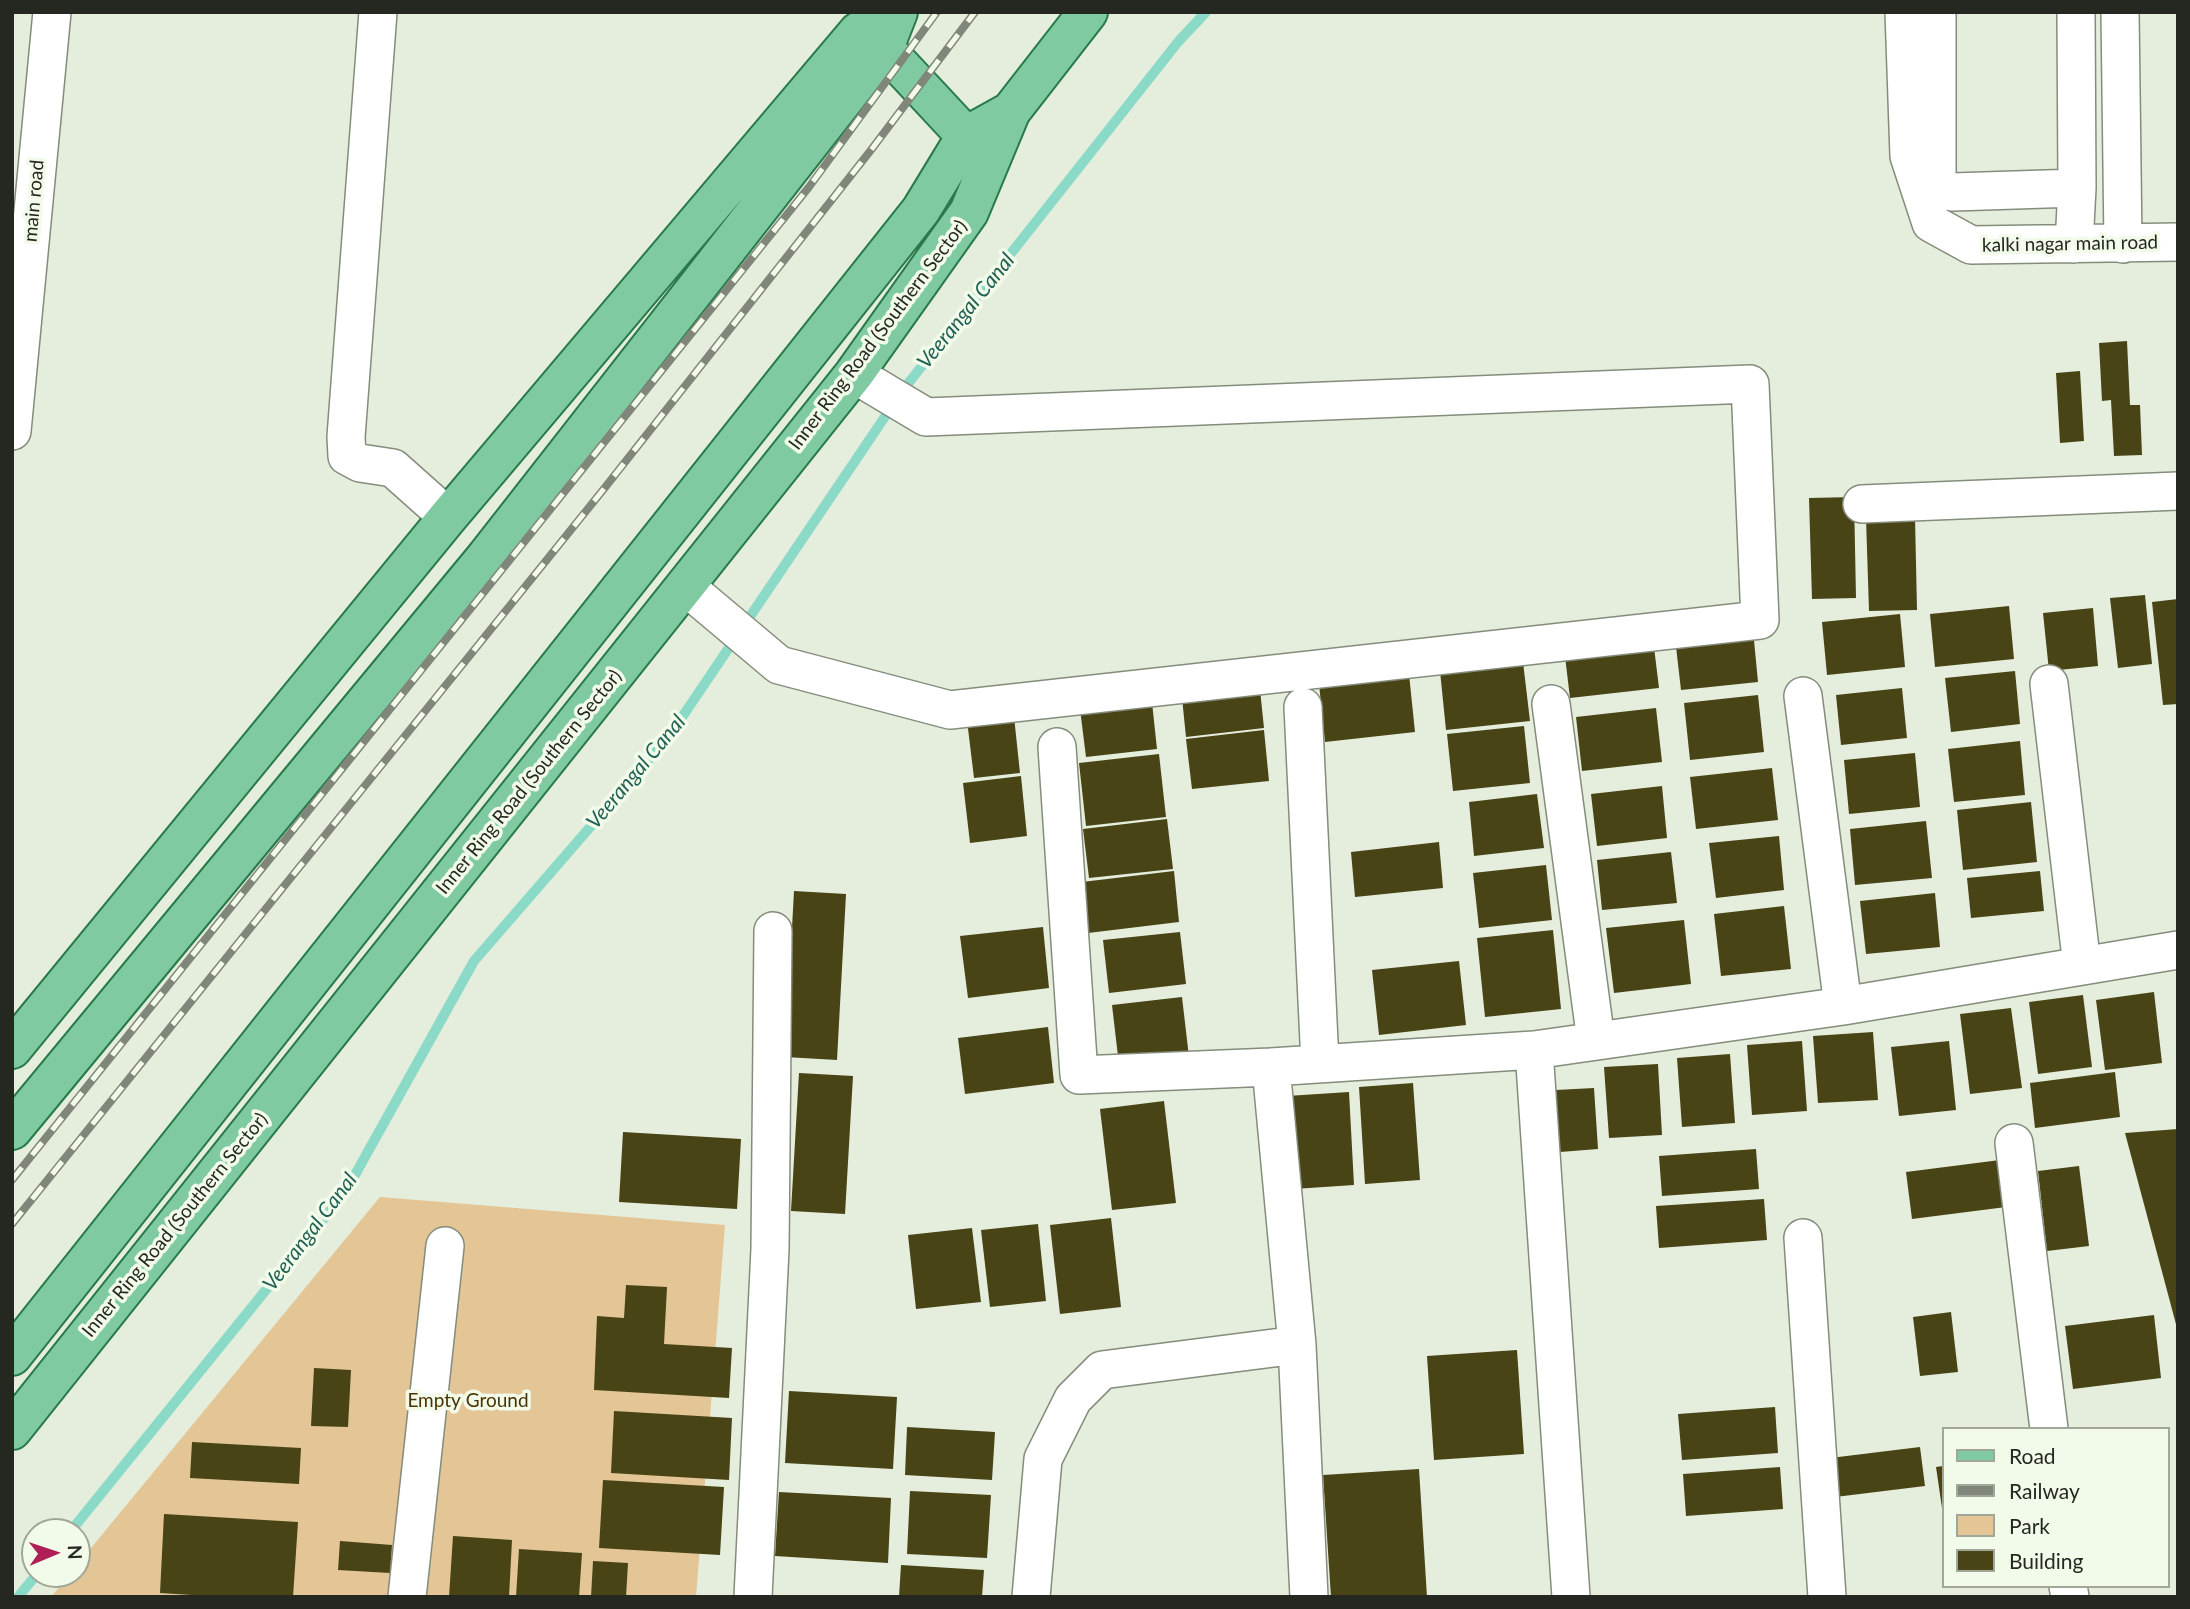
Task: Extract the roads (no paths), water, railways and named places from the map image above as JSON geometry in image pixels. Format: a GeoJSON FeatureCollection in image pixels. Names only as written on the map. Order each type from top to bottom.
{"type":"FeatureCollection","features":[{"type":"Feature","properties":{"kind":"main road"},"geometry":{"type":"LineString","coordinates":[[12,1130],[486,557],[898,12]]}},
{"type":"Feature","properties":{"kind":"main road","name":"Inner Ring Road (Southern Sector)"},"geometry":{"type":"LineString","coordinates":[[12,1430],[685,586],[867,382],[969,212],[1010,111],[1088,12]]}},
{"type":"Feature","properties":{"kind":"main road"},"geometry":{"type":"LineString","coordinates":[[886,30],[966,136]]}},
{"type":"Feature","properties":{"kind":"main road"},"geometry":{"type":"LineString","coordinates":[[12,1049],[448,517],[858,32],[886,30]]}},
{"type":"Feature","properties":{"kind":"main road","name":"Inner Ring Road (Southern Sector)"},"geometry":{"type":"LineString","coordinates":[[12,1356],[921,210],[966,136],[1010,111]]}},
{"type":"Feature","properties":{"kind":"street","name":"main road"},"geometry":{"type":"LineString","coordinates":[[12,431],[52,12]]}},
{"type":"Feature","properties":{"kind":"street"},"geometry":{"type":"LineString","coordinates":[[378,12],[346,438],[347,456],[360,463],[393,468],[448,517]]}},
{"type":"Feature","properties":{"kind":"street","name":"kalki nagar main road"},"geometry":{"type":"LineString","coordinates":[[1904,12],[1921,67],[1909,156],[1931,223],[1971,245],[2178,242]]}},
{"type":"Feature","properties":{"kind":"street"},"geometry":{"type":"LineString","coordinates":[[1937,12],[1921,67],[1937,184],[1943,190],[1959,191],[2077,188]]}},
{"type":"Feature","properties":{"kind":"street"},"geometry":{"type":"LineString","coordinates":[[2074,244],[2077,188],[2076,12]]}},
{"type":"Feature","properties":{"kind":"street"},"geometry":{"type":"LineString","coordinates":[[2120,12],[2123,244]]}},
{"type":"Feature","properties":{"kind":"street"},"geometry":{"type":"LineString","coordinates":[[1959,191],[1962,240]]}},
{"type":"Feature","properties":{"kind":"street"},"geometry":{"type":"LineString","coordinates":[[685,586],[779,665],[950,710],[1760,620],[1750,384],[926,417],[867,382]]}},
{"type":"Feature","properties":{"kind":"street"},"geometry":{"type":"LineString","coordinates":[[1862,504],[2178,491]]}},
{"type":"Feature","properties":{"kind":"street"},"geometry":{"type":"LineString","coordinates":[[2049,684],[2082,966]]}},
{"type":"Feature","properties":{"kind":"street"},"geometry":{"type":"LineString","coordinates":[[1802,696],[1843,1006]]}},
{"type":"Feature","properties":{"kind":"street"},"geometry":{"type":"LineString","coordinates":[[1551,704],[1596,1041]]}},
{"type":"Feature","properties":{"kind":"street"},"geometry":{"type":"LineString","coordinates":[[1303,707],[1320,1063]]}},
{"type":"Feature","properties":{"kind":"street"},"geometry":{"type":"LineString","coordinates":[[1056,747],[1079,1075],[1271,1067],[1534,1050],[1843,1006],[2178,950]]}},
{"type":"Feature","properties":{"kind":"street"},"geometry":{"type":"LineString","coordinates":[[753,1597],[770,1249],[773,930]]}},
{"type":"Feature","properties":{"kind":"street"},"geometry":{"type":"LineString","coordinates":[[1534,1050],[1571,1597]]}},
{"type":"Feature","properties":{"kind":"street"},"geometry":{"type":"LineString","coordinates":[[1271,1067],[1297,1345],[1309,1597]]}},
{"type":"Feature","properties":{"kind":"street"},"geometry":{"type":"LineString","coordinates":[[2014,1143],[2049,1427]]}},
{"type":"Feature","properties":{"kind":"street"},"geometry":{"type":"LineString","coordinates":[[1803,1238],[1826,1597]]}},
{"type":"Feature","properties":{"kind":"street"},"geometry":{"type":"LineString","coordinates":[[407,1597],[444,1246]]}},
{"type":"Feature","properties":{"kind":"street"},"geometry":{"type":"LineString","coordinates":[[1031,1597],[1042,1459],[1073,1399],[1102,1370],[1297,1345]]}},
{"type":"Feature","properties":{"kind":"waterway","name":"Veerangal Canal"},"geometry":{"type":"LineString","coordinates":[[81,1518],[346,1191],[474,961],[670,735],[903,390],[1178,42],[1206,12]]}},
{"type":"Feature","properties":{"kind":"waterway","name":"Veerangal Canal"},"geometry":{"type":"LineString","coordinates":[[18,1597],[25,1588]]}},
{"type":"Feature","properties":{"kind":"railway"},"geometry":{"type":"LineString","coordinates":[[12,1180],[809,187],[937,12]]}},
{"type":"Feature","properties":{"kind":"railway"},"geometry":{"type":"LineString","coordinates":[[12,1224],[603,490],[871,150],[975,12]]}},
{"type":"Feature","properties":{"kind":"park label","name":"Empty Ground"},"geometry":{"type":"Point","coordinates":[468,1401]}}]}
